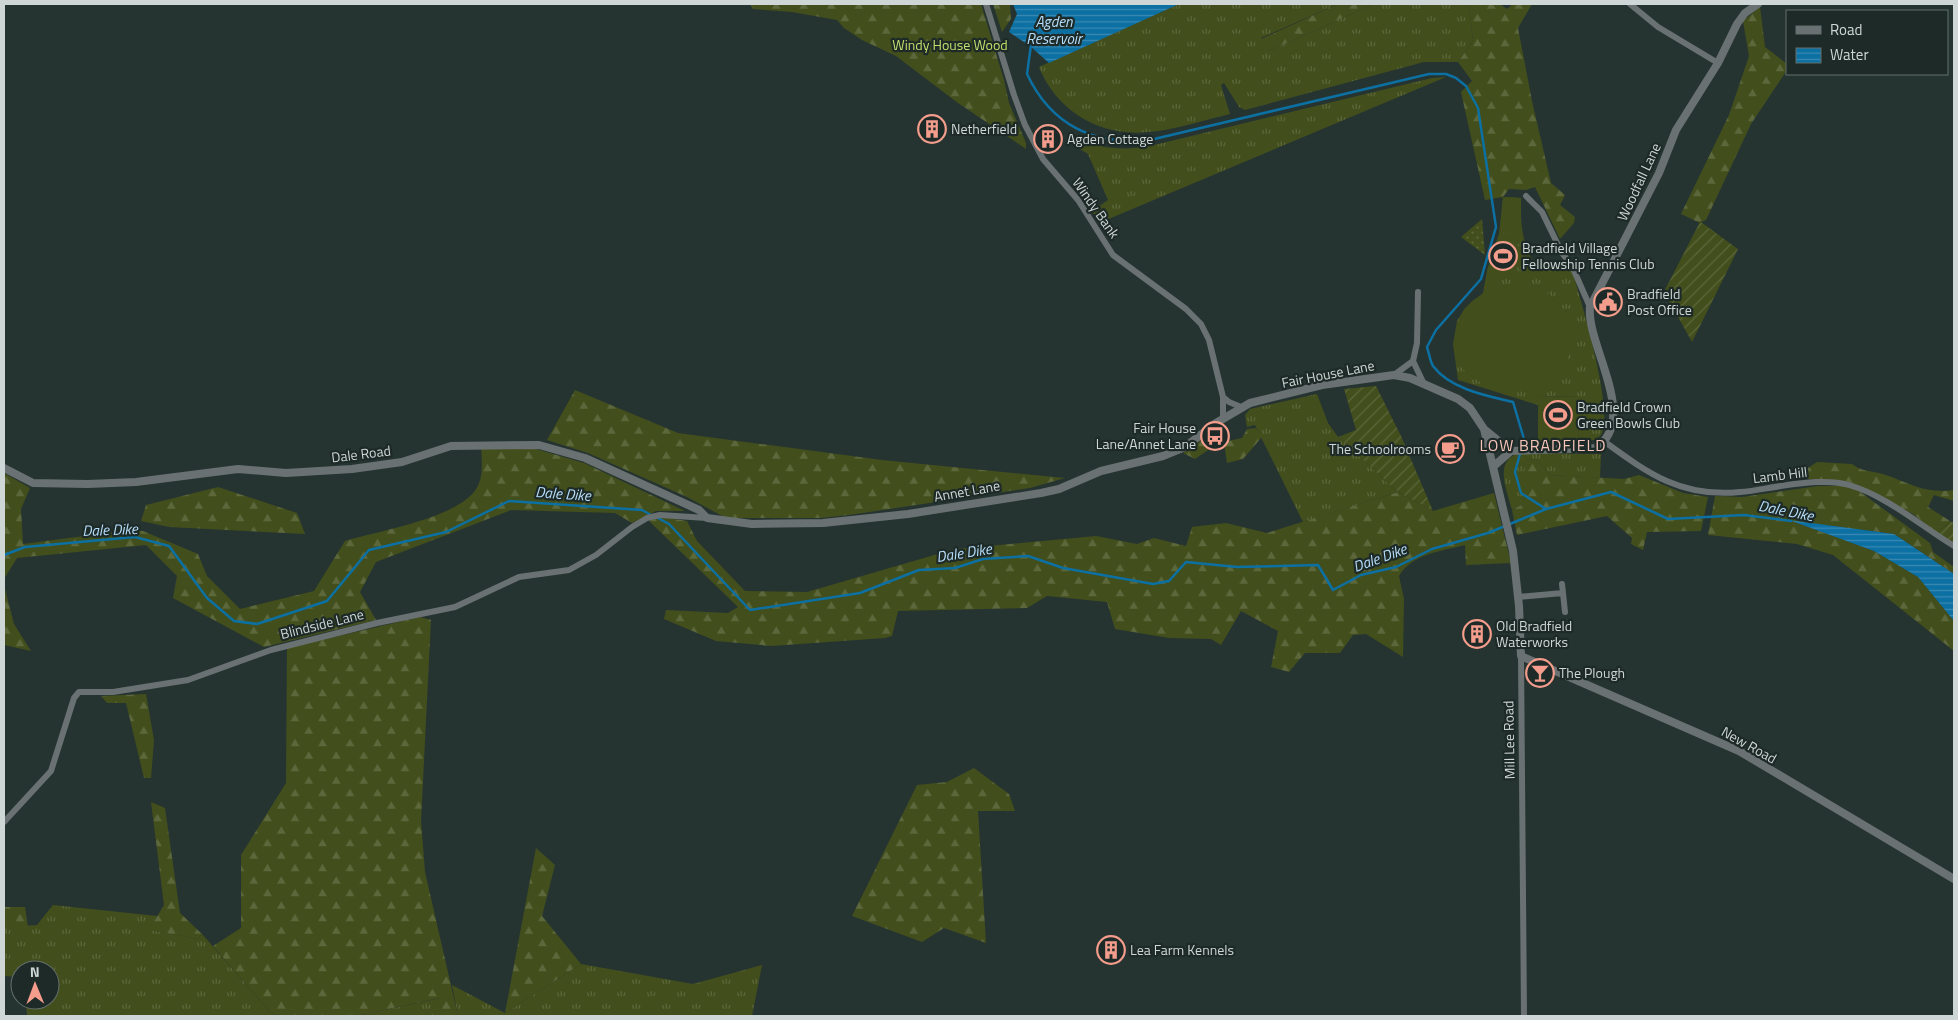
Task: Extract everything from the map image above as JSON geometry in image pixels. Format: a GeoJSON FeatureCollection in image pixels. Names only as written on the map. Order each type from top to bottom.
{"type":"FeatureCollection","features":[{"type":"Feature","properties":{"kind":"street","name":"Windy Bank"},"geometry":{"type":"LineString","coordinates":[[986,4],[1014,95],[1029,134],[1043,159],[1078,200],[1114,255],[1186,309],[1201,324],[1209,340],[1223,396],[1220,421]]}},
{"type":"Feature","properties":{"kind":"street"},"geometry":{"type":"LineString","coordinates":[[1630,4],[1658,27],[1718,63]]}},
{"type":"Feature","properties":{"kind":"street","name":"Woodfall Lane"},"geometry":{"type":"LineString","coordinates":[[1590,307],[1659,173],[1676,130],[1718,63],[1736,24],[1745,13],[1758,4]]}},
{"type":"Feature","properties":{"kind":"street"},"geometry":{"type":"LineString","coordinates":[[1494,466],[1512,451],[1532,449],[1586,450],[1596,448],[1605,442],[1612,425],[1612,406],[1607,375],[1592,326],[1590,307],[1572,266],[1562,253],[1542,212],[1526,196]]}},
{"type":"Feature","properties":{"kind":"street"},"geometry":{"type":"LineString","coordinates":[[1418,292],[1417,343],[1413,361],[1424,384]]}},
{"type":"Feature","properties":{"kind":"street"},"geometry":{"type":"LineString","coordinates":[[1394,375],[1413,361]]}},
{"type":"Feature","properties":{"kind":"street","name":"Fair House Lane"},"geometry":{"type":"LineString","coordinates":[[1220,421],[1250,403],[1322,385],[1394,375],[1424,384],[1458,399],[1470,408],[1484,429],[1494,466]]}},
{"type":"Feature","properties":{"kind":"street"},"geometry":{"type":"LineString","coordinates":[[1223,396],[1229,402],[1241,407]]}},
{"type":"Feature","properties":{"kind":"street","name":"Annet Lane"},"geometry":{"type":"LineString","coordinates":[[707,518],[752,524],[823,523],[908,514],[1041,493],[1060,489],[1100,471],[1178,450],[1185,447],[1220,421]]}},
{"type":"Feature","properties":{"kind":"street"},"geometry":{"type":"LineString","coordinates":[[1484,429],[1512,451]]}},
{"type":"Feature","properties":{"kind":"street","name":"Lamb Hill"},"geometry":{"type":"LineString","coordinates":[[1605,442],[1634,464],[1666,482],[1688,490],[1725,493],[1803,483],[1848,485],[1894,507],[1954,546]]}},
{"type":"Feature","properties":{"kind":"street","name":"Dale Road"},"geometry":{"type":"LineString","coordinates":[[4,468],[33,484],[136,482],[238,469],[286,473],[352,469],[402,462],[451,446],[539,445],[585,458],[699,510],[707,518]]}},
{"type":"Feature","properties":{"kind":"street","name":"Mill Lee Road"},"geometry":{"type":"LineString","coordinates":[[1494,466],[1508,529],[1518,597],[1521,656],[1524,1016]]}},
{"type":"Feature","properties":{"kind":"street","name":"Blindside Lane"},"geometry":{"type":"LineString","coordinates":[[4,822],[50,771],[74,698],[78,692],[113,692],[188,680],[270,650],[377,623],[455,607],[519,577],[569,570],[596,555],[632,527],[647,518],[660,514],[707,518]]}},
{"type":"Feature","properties":{"kind":"street"},"geometry":{"type":"LineString","coordinates":[[1562,584],[1564,612]]}},
{"type":"Feature","properties":{"kind":"street"},"geometry":{"type":"LineString","coordinates":[[1518,597],[1563,593]]}},
{"type":"Feature","properties":{"kind":"street","name":"New Road"},"geometry":{"type":"LineString","coordinates":[[1521,656],[1739,751],[1954,880]]}},
{"type":"Feature","properties":{"kind":"green space","name":"Windy House Wood"},"geometry":{"type":"Polygon","coordinates":[[[750,4],[981,4],[1009,103],[1026,143],[1026,149],[958,103],[896,56],[862,40],[844,28],[837,20],[792,12],[753,9],[750,4]]]}},
{"type":"Feature","properties":{"kind":"green space","name":"Windy House Wood"},"geometry":{"type":"Polygon","coordinates":[[[993,4],[1010,5],[1011,19],[1002,32],[993,4]]]}},
{"type":"Feature","properties":{"kind":"green space"},"geometry":{"type":"Polygon","coordinates":[[[1179,4],[1338,4],[1261,38],[1271,50],[1374,4],[1469,4],[1473,41],[1458,62],[1424,62],[1245,110],[1239,107],[1224,83],[1221,85],[1230,114],[1179,127],[1148,132],[1114,130],[1083,118],[1069,109],[1047,83],[1039,67],[1179,4]]]}},
{"type":"Feature","properties":{"kind":"green space"},"geometry":{"type":"Polygon","coordinates":[[[1338,4],[1374,4],[1271,50],[1261,39],[1338,4]]]}},
{"type":"Feature","properties":{"kind":"green space"},"geometry":{"type":"Polygon","coordinates":[[[1469,4],[1500,4],[1507,9],[1513,4],[1532,4],[1518,28],[1532,101],[1551,183],[1565,195],[1560,205],[1575,217],[1574,223],[1560,239],[1535,187],[1526,190],[1509,189],[1503,197],[1485,200],[1461,92],[1472,81],[1458,62],[1473,41],[1469,4]]]}},
{"type":"Feature","properties":{"kind":"green space"},"geometry":{"type":"Polygon","coordinates":[[[1760,7],[1765,47],[1786,63],[1786,72],[1751,124],[1706,220],[1701,222],[1720,236],[1664,292],[1700,223],[1681,214],[1729,115],[1749,56],[1743,21],[1760,7]]]}},
{"type":"Feature","properties":{"kind":"green space"},"geometry":{"type":"Polygon","coordinates":[[[1446,77],[1099,223],[1092,211],[1108,200],[1088,154],[1075,146],[1074,138],[1111,148],[1150,146],[1432,78],[1446,77]]]}},
{"type":"Feature","properties":{"kind":"green space"},"geometry":{"type":"Polygon","coordinates":[[[1503,197],[1521,198],[1523,235],[1529,253],[1539,269],[1565,261],[1571,267],[1595,354],[1604,405],[1604,424],[1600,436],[1590,441],[1578,441],[1579,397],[1538,396],[1538,405],[1458,380],[1453,344],[1457,321],[1465,308],[1483,293],[1487,271],[1499,234],[1503,197]]]}},
{"type":"Feature","properties":{"kind":"green space","name":"Bradfield Village Fellowship Tennis Club"},"geometry":{"type":"Polygon","coordinates":[[[1503,197],[1521,198],[1521,235],[1500,233],[1503,197]]]}},
{"type":"Feature","properties":{"kind":"green space"},"geometry":{"type":"Polygon","coordinates":[[[1482,219],[1485,255],[1461,237],[1482,219]]]}},
{"type":"Feature","properties":{"kind":"green space"},"geometry":{"type":"Polygon","coordinates":[[[1700,222],[1738,249],[1692,342],[1664,292],[1700,222]]]}},
{"type":"Feature","properties":{"kind":"green space","name":"Bradfield Village Fellowship Tennis Club"},"geometry":{"type":"Polygon","coordinates":[[[1499,234],[1519,241],[1507,278],[1487,271],[1499,234]]]}},
{"type":"Feature","properties":{"kind":"green space"},"geometry":{"type":"Polygon","coordinates":[[[1534,285],[1560,304],[1571,327],[1570,350],[1560,370],[1541,385],[1517,392],[1490,387],[1462,368],[1457,361],[1454,345],[1459,321],[1465,310],[1482,294],[1506,287],[1534,285]]]}},
{"type":"Feature","properties":{"kind":"green space"},"geometry":{"type":"Polygon","coordinates":[[[1376,386],[1401,436],[1433,511],[1398,492],[1338,437],[1356,430],[1344,389],[1376,386]]]}},
{"type":"Feature","properties":{"kind":"green space"},"geometry":{"type":"Polygon","coordinates":[[[575,390],[678,433],[882,460],[1065,478],[1030,488],[849,515],[821,518],[726,518],[687,497],[588,453],[547,440],[575,390]]]}},
{"type":"Feature","properties":{"kind":"green space"},"geometry":{"type":"Polygon","coordinates":[[[1317,394],[1328,423],[1338,437],[1398,492],[1303,522],[1255,425],[1247,427],[1245,415],[1250,409],[1317,394]]]}},
{"type":"Feature","properties":{"kind":"green space","name":"Bradfield Crown Green Bowls Club"},"geometry":{"type":"Polygon","coordinates":[[[1538,396],[1579,397],[1578,441],[1538,441],[1538,396]]]}},
{"type":"Feature","properties":{"kind":"green space"},"geometry":{"type":"Polygon","coordinates":[[[1256,428],[1262,437],[1243,459],[1227,463],[1224,442],[1242,438],[1247,429],[1256,428]]]}},
{"type":"Feature","properties":{"kind":"green space"},"geometry":{"type":"Polygon","coordinates":[[[1209,435],[1214,446],[1195,459],[1183,453],[1209,435]]]}},
{"type":"Feature","properties":{"kind":"green space"},"geometry":{"type":"Polygon","coordinates":[[[481,448],[536,449],[584,463],[685,511],[656,511],[632,523],[615,513],[511,510],[376,562],[360,592],[376,620],[264,647],[173,598],[177,576],[146,545],[17,558],[4,579],[4,473],[30,488],[21,509],[23,544],[130,530],[143,531],[198,554],[207,576],[240,609],[314,591],[345,541],[432,517],[449,510],[463,501],[474,492],[479,482],[482,471],[481,448]]]}},
{"type":"Feature","properties":{"kind":"green space"},"geometry":{"type":"Polygon","coordinates":[[[1519,453],[1601,454],[1600,478],[1551,475],[1536,459],[1526,460],[1523,504],[1512,510],[1505,485],[1504,469],[1506,462],[1519,453]]]}},
{"type":"Feature","properties":{"kind":"green space"},"geometry":{"type":"Polygon","coordinates":[[[1536,459],[1551,475],[1624,479],[1639,475],[1683,493],[1708,497],[1701,531],[1647,532],[1643,550],[1631,544],[1632,538],[1607,516],[1517,535],[1512,510],[1523,504],[1525,460],[1536,459]]]}},
{"type":"Feature","properties":{"kind":"green space"},"geometry":{"type":"Polygon","coordinates":[[[1817,462],[1852,464],[1860,469],[1886,475],[1919,487],[1935,491],[1954,490],[1954,501],[1934,495],[1928,507],[1950,521],[1937,533],[1913,514],[1849,482],[1793,478],[1817,462]]]}},
{"type":"Feature","properties":{"kind":"green space"},"geometry":{"type":"Polygon","coordinates":[[[1818,486],[1852,486],[1930,543],[1933,552],[1954,567],[1954,574],[1894,534],[1792,521],[1874,551],[1918,577],[1954,621],[1954,651],[1833,555],[1797,544],[1708,535],[1715,496],[1742,497],[1818,486]]]}},
{"type":"Feature","properties":{"kind":"green space"},"geometry":{"type":"Polygon","coordinates":[[[218,487],[297,513],[305,534],[169,527],[141,521],[146,505],[218,487]]]}},
{"type":"Feature","properties":{"kind":"green space"},"geometry":{"type":"Polygon","coordinates":[[[1398,492],[1433,511],[1494,493],[1511,563],[1466,565],[1465,545],[1419,558],[1411,563],[1399,576],[1404,599],[1403,657],[1366,634],[1353,635],[1340,653],[1305,653],[1289,672],[1271,667],[1278,631],[1241,611],[1221,645],[1211,639],[1169,638],[1115,629],[1107,602],[1047,596],[1027,608],[898,611],[892,636],[885,638],[771,646],[716,641],[664,619],[666,610],[728,613],[738,607],[649,521],[661,517],[687,521],[697,541],[745,591],[807,592],[955,549],[1096,536],[1137,544],[1154,538],[1186,546],[1192,527],[1226,523],[1267,533],[1398,492]]]}},
{"type":"Feature","properties":{"kind":"green space"},"geometry":{"type":"Polygon","coordinates":[[[1950,521],[1954,523],[1954,543],[1937,533],[1950,521]]]}},
{"type":"Feature","properties":{"kind":"green space"},"geometry":{"type":"Polygon","coordinates":[[[4,585],[14,624],[31,651],[4,645],[4,585]]]}},
{"type":"Feature","properties":{"kind":"green space"},"geometry":{"type":"Polygon","coordinates":[[[420,617],[431,620],[421,821],[425,872],[458,1016],[425,1016],[440,998],[356,1016],[281,1016],[271,1013],[213,946],[241,928],[241,855],[286,783],[287,648],[420,617]]]}},
{"type":"Feature","properties":{"kind":"green space"},"geometry":{"type":"Polygon","coordinates":[[[146,694],[154,740],[151,778],[144,778],[126,703],[107,703],[101,696],[146,694]]]}},
{"type":"Feature","properties":{"kind":"green space"},"geometry":{"type":"Polygon","coordinates":[[[974,768],[1009,794],[1015,811],[978,811],[986,943],[944,928],[922,942],[852,916],[917,785],[947,782],[974,768]]]}},
{"type":"Feature","properties":{"kind":"green space"},"geometry":{"type":"Polygon","coordinates":[[[151,802],[165,808],[180,913],[202,934],[198,939],[149,930],[164,905],[151,802]]]}},
{"type":"Feature","properties":{"kind":"green space"},"geometry":{"type":"Polygon","coordinates":[[[536,848],[555,865],[542,916],[581,964],[505,1013],[536,848]]]}},
{"type":"Feature","properties":{"kind":"green space"},"geometry":{"type":"Polygon","coordinates":[[[53,905],[157,916],[150,930],[198,939],[202,934],[271,1013],[281,1016],[27,1016],[27,1010],[60,1010],[60,960],[10,960],[10,976],[4,976],[4,927],[37,925],[53,905]]]}},
{"type":"Feature","properties":{"kind":"green space"},"geometry":{"type":"Polygon","coordinates":[[[4,907],[25,907],[28,927],[4,927],[4,907]]]}},
{"type":"Feature","properties":{"kind":"green space"},"geometry":{"type":"Polygon","coordinates":[[[581,964],[693,984],[762,965],[752,1016],[458,1016],[452,985],[505,1013],[581,964]]]}},
{"type":"Feature","properties":{"kind":"green space"},"geometry":{"type":"Polygon","coordinates":[[[441,998],[425,1016],[356,1016],[441,998]]]}},
{"type":"Feature","properties":{"kind":"water","name":"Agden Reservoir"},"geometry":{"type":"Polygon","coordinates":[[[1013,4],[1179,4],[1049,63],[1030,46],[1009,32],[1017,14],[1013,4]]]}},
{"type":"Feature","properties":{"kind":"water"},"geometry":{"type":"Polygon","coordinates":[[[1789,520],[1894,534],[1954,574],[1954,621],[1918,577],[1874,551],[1789,520]]]}},
{"type":"Feature","properties":{"kind":"waterway"},"geometry":{"type":"LineString","coordinates":[[1031,45],[1027,74],[1048,107],[1076,128],[1093,135],[1130,141],[1150,140],[1429,74],[1446,74],[1456,78],[1466,86],[1478,108],[1496,227],[1481,279],[1436,330],[1427,347],[1433,366],[1449,380],[1470,390],[1513,402],[1524,439],[1515,472],[1521,493],[1546,509]]}},
{"type":"Feature","properties":{"kind":"waterway","name":"Dale Dike"},"geometry":{"type":"LineString","coordinates":[[656,517],[669,524],[750,610],[860,593],[919,570],[955,568],[983,559],[1028,556],[1063,568],[1153,584],[1169,581],[1186,562],[1237,567],[1318,565],[1333,590],[1361,575],[1396,567],[1432,549],[1488,533],[1546,509],[1611,492],[1668,519],[1744,515],[1791,521]]}},
{"type":"Feature","properties":{"kind":"waterway","name":"Dale Dike"},"geometry":{"type":"LineString","coordinates":[[4,555],[25,547],[135,537],[169,546],[207,598],[234,621],[257,624],[327,601],[369,550],[446,532],[509,501],[642,510],[651,515]]}},
{"type":"Feature","properties":{"kind":"place","name":"Netherfield"},"geometry":{"type":"Point","coordinates":[932,129]}},
{"type":"Feature","properties":{"kind":"place","name":"Agden Cottage"},"geometry":{"type":"Point","coordinates":[1048,139]}},
{"type":"Feature","properties":{"kind":"place","name":"Bradfield Village Fellowship Tennis Club"},"geometry":{"type":"Point","coordinates":[1503,256]}},
{"type":"Feature","properties":{"kind":"place","name":"Bradfield Post Office"},"geometry":{"type":"Point","coordinates":[1608,302]}},
{"type":"Feature","properties":{"kind":"place","name":"Bradfield Crown Green Bowls Club"},"geometry":{"type":"Point","coordinates":[1558,415]}},
{"type":"Feature","properties":{"kind":"place","name":"Fair House Lane/Annet Lane"},"geometry":{"type":"Point","coordinates":[1215,436]}},
{"type":"Feature","properties":{"kind":"place","name":"The Schoolrooms"},"geometry":{"type":"Point","coordinates":[1450,449]}},
{"type":"Feature","properties":{"kind":"place","name":"Old Bradfield Waterworks"},"geometry":{"type":"Point","coordinates":[1477,634]}},
{"type":"Feature","properties":{"kind":"place","name":"The Plough"},"geometry":{"type":"Point","coordinates":[1540,673]}},
{"type":"Feature","properties":{"kind":"place","name":"Lea Farm Kennels"},"geometry":{"type":"Point","coordinates":[1111,950]}},
{"type":"Feature","properties":{"kind":"district","name":"LOW BRADFIELD"},"geometry":{"type":"Point","coordinates":[1543,445]}}]}
